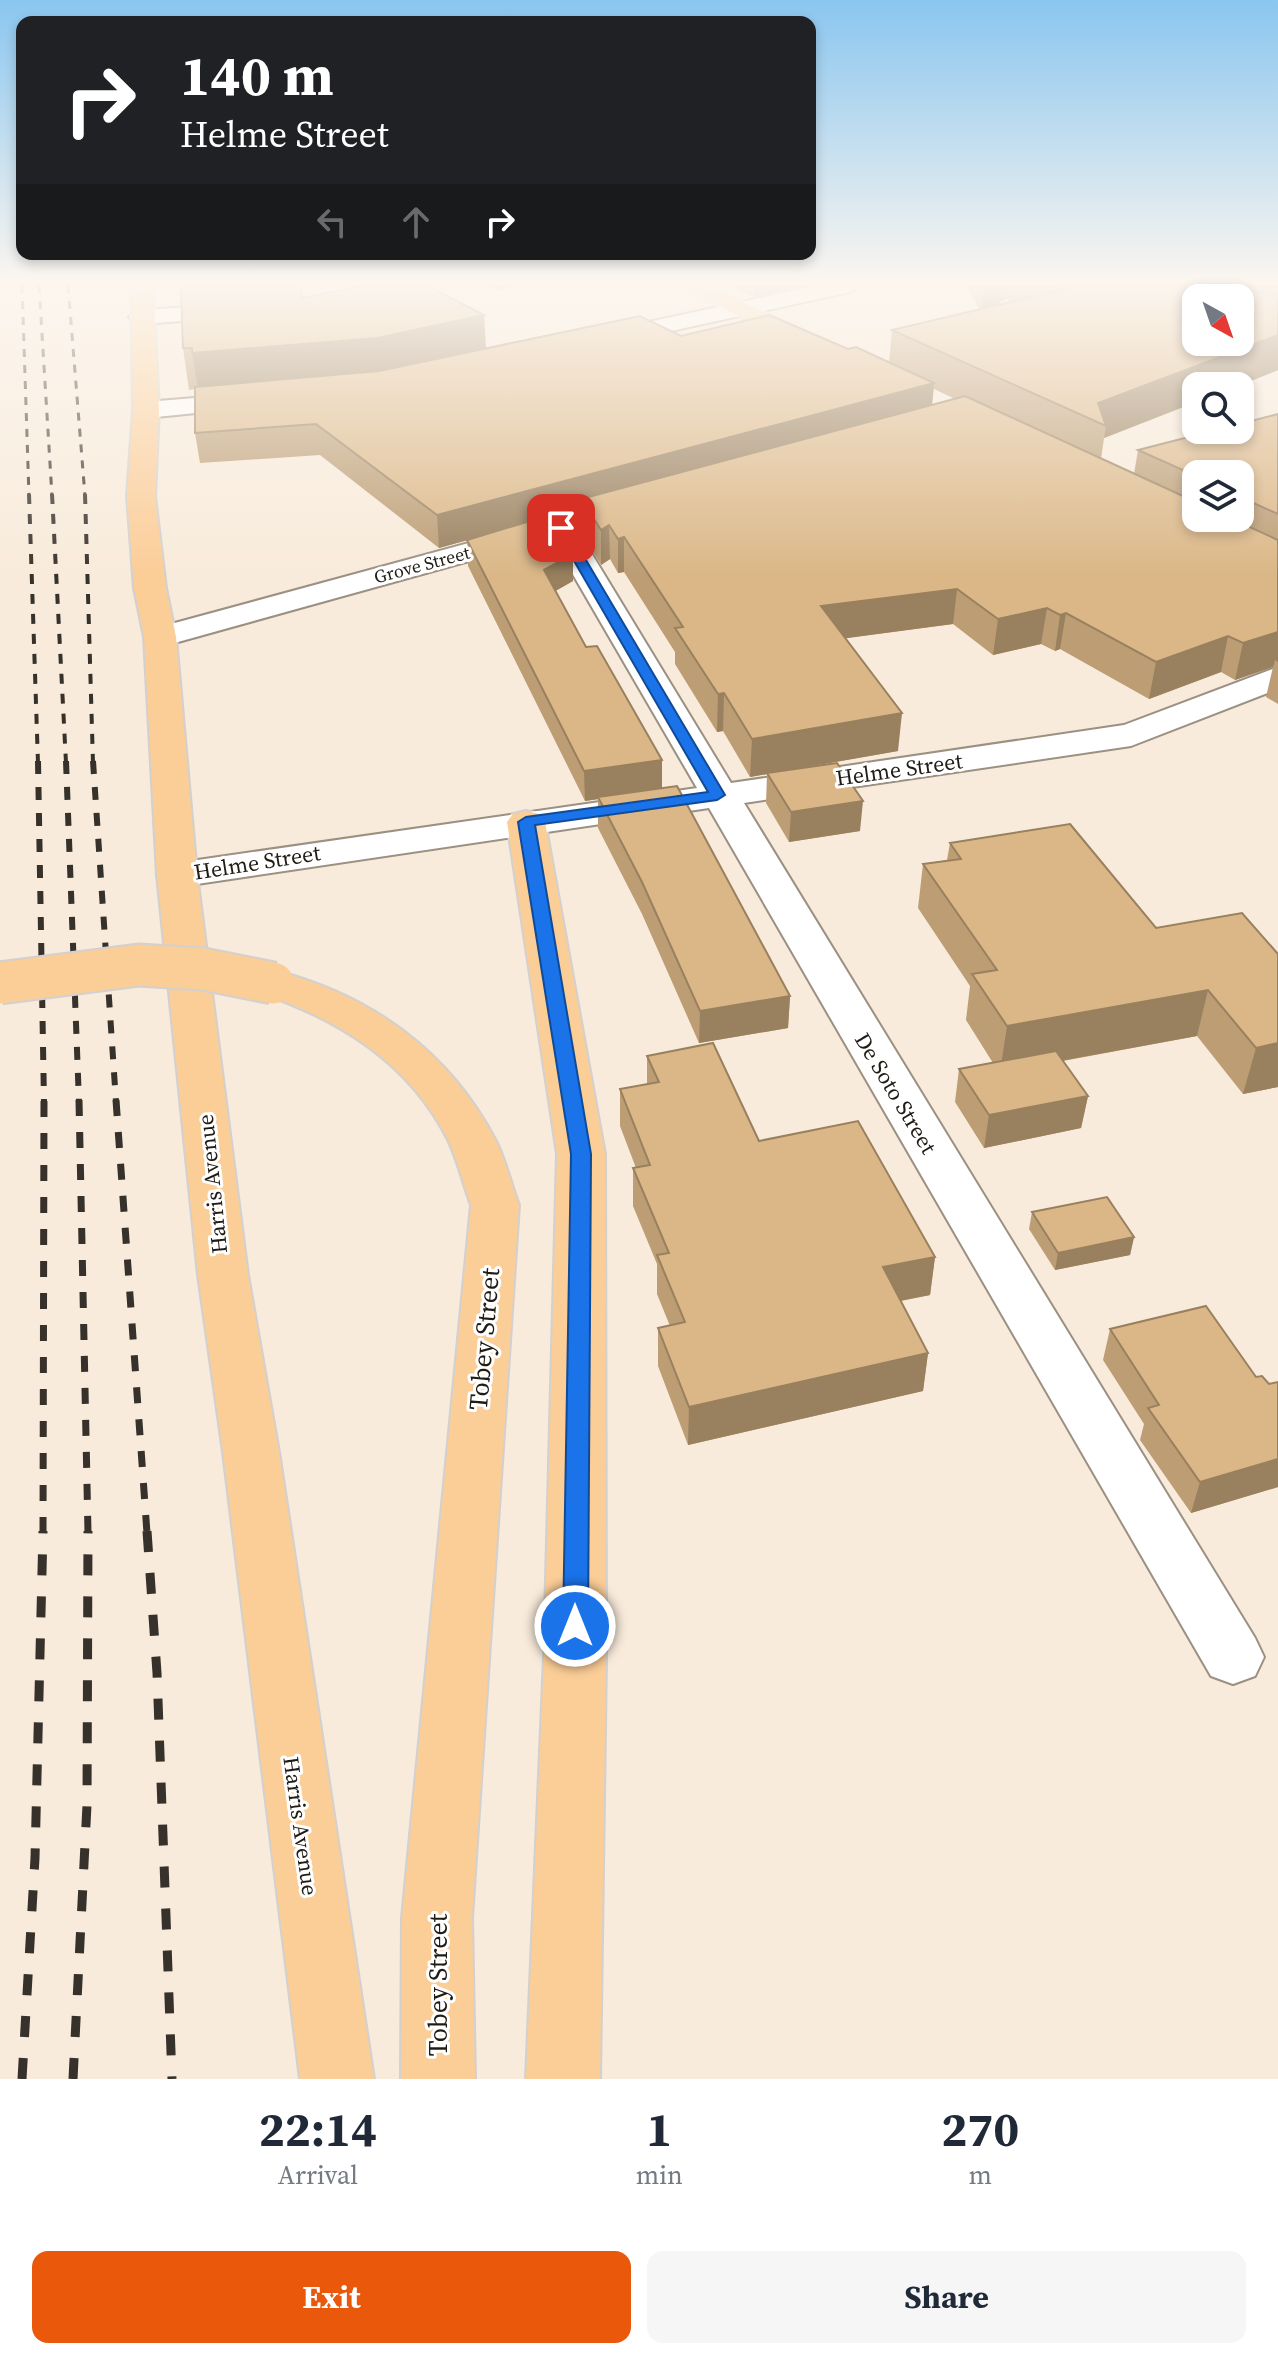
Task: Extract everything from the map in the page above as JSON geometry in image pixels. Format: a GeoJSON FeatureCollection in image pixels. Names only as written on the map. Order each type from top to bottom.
{"type":"FeatureCollection","features":[{"type":"Feature","properties":{"kind":"main road","name":"Harris Avenue"},"geometry":{"type":"LineString","coordinates":[[144,382],[141,496],[150,588],[160,637],[177,875],[223,1275],[251,1452],[337,2079]]}},
{"type":"Feature","properties":{"kind":"main road"},"geometry":{"type":"LineString","coordinates":[[526,822],[581,1154],[575,1657],[563,2079]]}},
{"type":"Feature","properties":{"kind":"main road","name":"Tobey Street"},"geometry":{"type":"LineString","coordinates":[[0,983],[139,965],[203,969],[314,995],[342,1008],[399,1044],[446,1096],[473,1142],[495,1205],[437,1918],[438,2079]]}},
{"type":"Feature","properties":{"kind":"street"},"geometry":{"type":"LineString","coordinates":[[146,410],[284,399]]}},
{"type":"Feature","properties":{"kind":"street","name":"Grove Street"},"geometry":{"type":"LineString","coordinates":[[160,637],[576,524]]}},
{"type":"Feature","properties":{"kind":"street","name":"De Soto Street"},"geometry":{"type":"LineString","coordinates":[[576,524],[717,795],[1233,1657]]}},
{"type":"Feature","properties":{"kind":"street","name":"Helme Street"},"geometry":{"type":"LineString","coordinates":[[177,875],[1131,735],[1278,677]]}},
{"type":"Feature","properties":{"kind":"building"},"geometry":{"type":"Polygon","coordinates":[[[252,382],[934,383],[437,515],[316,424],[195,433],[195,387],[252,382]]]}},
{"type":"Feature","properties":{"kind":"building"},"geometry":{"type":"Polygon","coordinates":[[[1008,382],[1154,382],[1098,403],[1106,426],[1008,382]]]}},
{"type":"Feature","properties":{"kind":"building"},"geometry":{"type":"Polygon","coordinates":[[[965,396],[1182,496],[1182,532],[1254,532],[1254,529],[1278,540],[1278,632],[1243,643],[1228,636],[1156,662],[1066,613],[1060,615],[1047,608],[998,619],[957,589],[821,606],[902,713],[752,739],[724,693],[718,694],[675,628],[683,627],[624,537],[618,539],[609,525],[601,530],[581,499],[965,396]]]}},
{"type":"Feature","properties":{"kind":"building"},"geometry":{"type":"Polygon","coordinates":[[[1278,414],[1278,514],[1254,503],[1254,460],[1182,460],[1182,470],[1138,450],[1182,439],[1182,444],[1254,444],[1254,420],[1278,414]]]}},
{"type":"Feature","properties":{"kind":"building"},"geometry":{"type":"Polygon","coordinates":[[[550,515],[573,554],[544,570],[586,647],[597,646],[662,760],[584,771],[467,540],[550,515]]]}},
{"type":"Feature","properties":{"kind":"building"},"geometry":{"type":"Polygon","coordinates":[[[837,763],[863,801],[791,812],[767,773],[837,763]]]}},
{"type":"Feature","properties":{"kind":"building"},"geometry":{"type":"Polygon","coordinates":[[[677,786],[790,996],[700,1011],[642,882],[598,797],[677,786]]]}},
{"type":"Feature","properties":{"kind":"building"},"geometry":{"type":"Polygon","coordinates":[[[1070,824],[1156,928],[1242,913],[1278,954],[1278,1043],[1256,1048],[1208,990],[1007,1026],[972,974],[997,970],[923,864],[961,859],[950,843],[1070,824]]]}},
{"type":"Feature","properties":{"kind":"building"},"geometry":{"type":"Polygon","coordinates":[[[713,1043],[759,1141],[858,1121],[935,1257],[883,1267],[928,1353],[689,1407],[658,1328],[685,1322],[657,1255],[669,1253],[633,1168],[650,1165],[620,1089],[659,1082],[647,1056],[713,1043]]]}},
{"type":"Feature","properties":{"kind":"building"},"geometry":{"type":"Polygon","coordinates":[[[1056,1051],[1088,1096],[989,1115],[959,1069],[1056,1051]]]}},
{"type":"Feature","properties":{"kind":"building"},"geometry":{"type":"Polygon","coordinates":[[[1107,1197],[1134,1237],[1058,1253],[1032,1212],[1107,1197]]]}},
{"type":"Feature","properties":{"kind":"building"},"geometry":{"type":"Polygon","coordinates":[[[1206,1306],[1256,1377],[1262,1376],[1269,1384],[1278,1382],[1278,1459],[1200,1482],[1148,1408],[1159,1405],[1110,1329],[1206,1306]]]}},
{"type":"Feature","properties":{"kind":"railway"},"geometry":{"type":"LineString","coordinates":[[25,382],[29,496]]}},
{"type":"Feature","properties":{"kind":"railway"},"geometry":{"type":"LineString","coordinates":[[45,382],[52,496]]}},
{"type":"Feature","properties":{"kind":"railway"},"geometry":{"type":"LineString","coordinates":[[76,382],[85,496]]}},
{"type":"Feature","properties":{"kind":"railway"},"geometry":{"type":"LineString","coordinates":[[29,494],[38,763]]}},
{"type":"Feature","properties":{"kind":"railway"},"geometry":{"type":"LineString","coordinates":[[52,494],[66,763]]}},
{"type":"Feature","properties":{"kind":"railway"},"geometry":{"type":"LineString","coordinates":[[85,494],[93,763]]}},
{"type":"Feature","properties":{"kind":"railway"},"geometry":{"type":"LineString","coordinates":[[38,761],[44,1102]]}},
{"type":"Feature","properties":{"kind":"railway"},"geometry":{"type":"LineString","coordinates":[[66,761],[79,1102]]}},
{"type":"Feature","properties":{"kind":"railway"},"geometry":{"type":"LineString","coordinates":[[93,761],[116,1102]]}},
{"type":"Feature","properties":{"kind":"railway"},"geometry":{"type":"LineString","coordinates":[[79,1100],[88,1533]]}},
{"type":"Feature","properties":{"kind":"railway"},"geometry":{"type":"LineString","coordinates":[[116,1100],[147,1533]]}},
{"type":"Feature","properties":{"kind":"railway"},"geometry":{"type":"LineString","coordinates":[[43,1533],[44,1102]]}},
{"type":"Feature","properties":{"kind":"railway"},"geometry":{"type":"LineString","coordinates":[[22,2079],[35,1858],[43,1531]]}},
{"type":"Feature","properties":{"kind":"railway"},"geometry":{"type":"LineString","coordinates":[[147,1531],[157,1673],[172,2079]]}},
{"type":"Feature","properties":{"kind":"railway"},"geometry":{"type":"LineString","coordinates":[[73,2079],[87,1805],[88,1533]]}},
{"type":"Feature","properties":{"kind":"route"},"geometry":{"type":"LineString","coordinates":[[561,528],[717,795],[526,822],[581,1154],[575,1626]]}}]}
